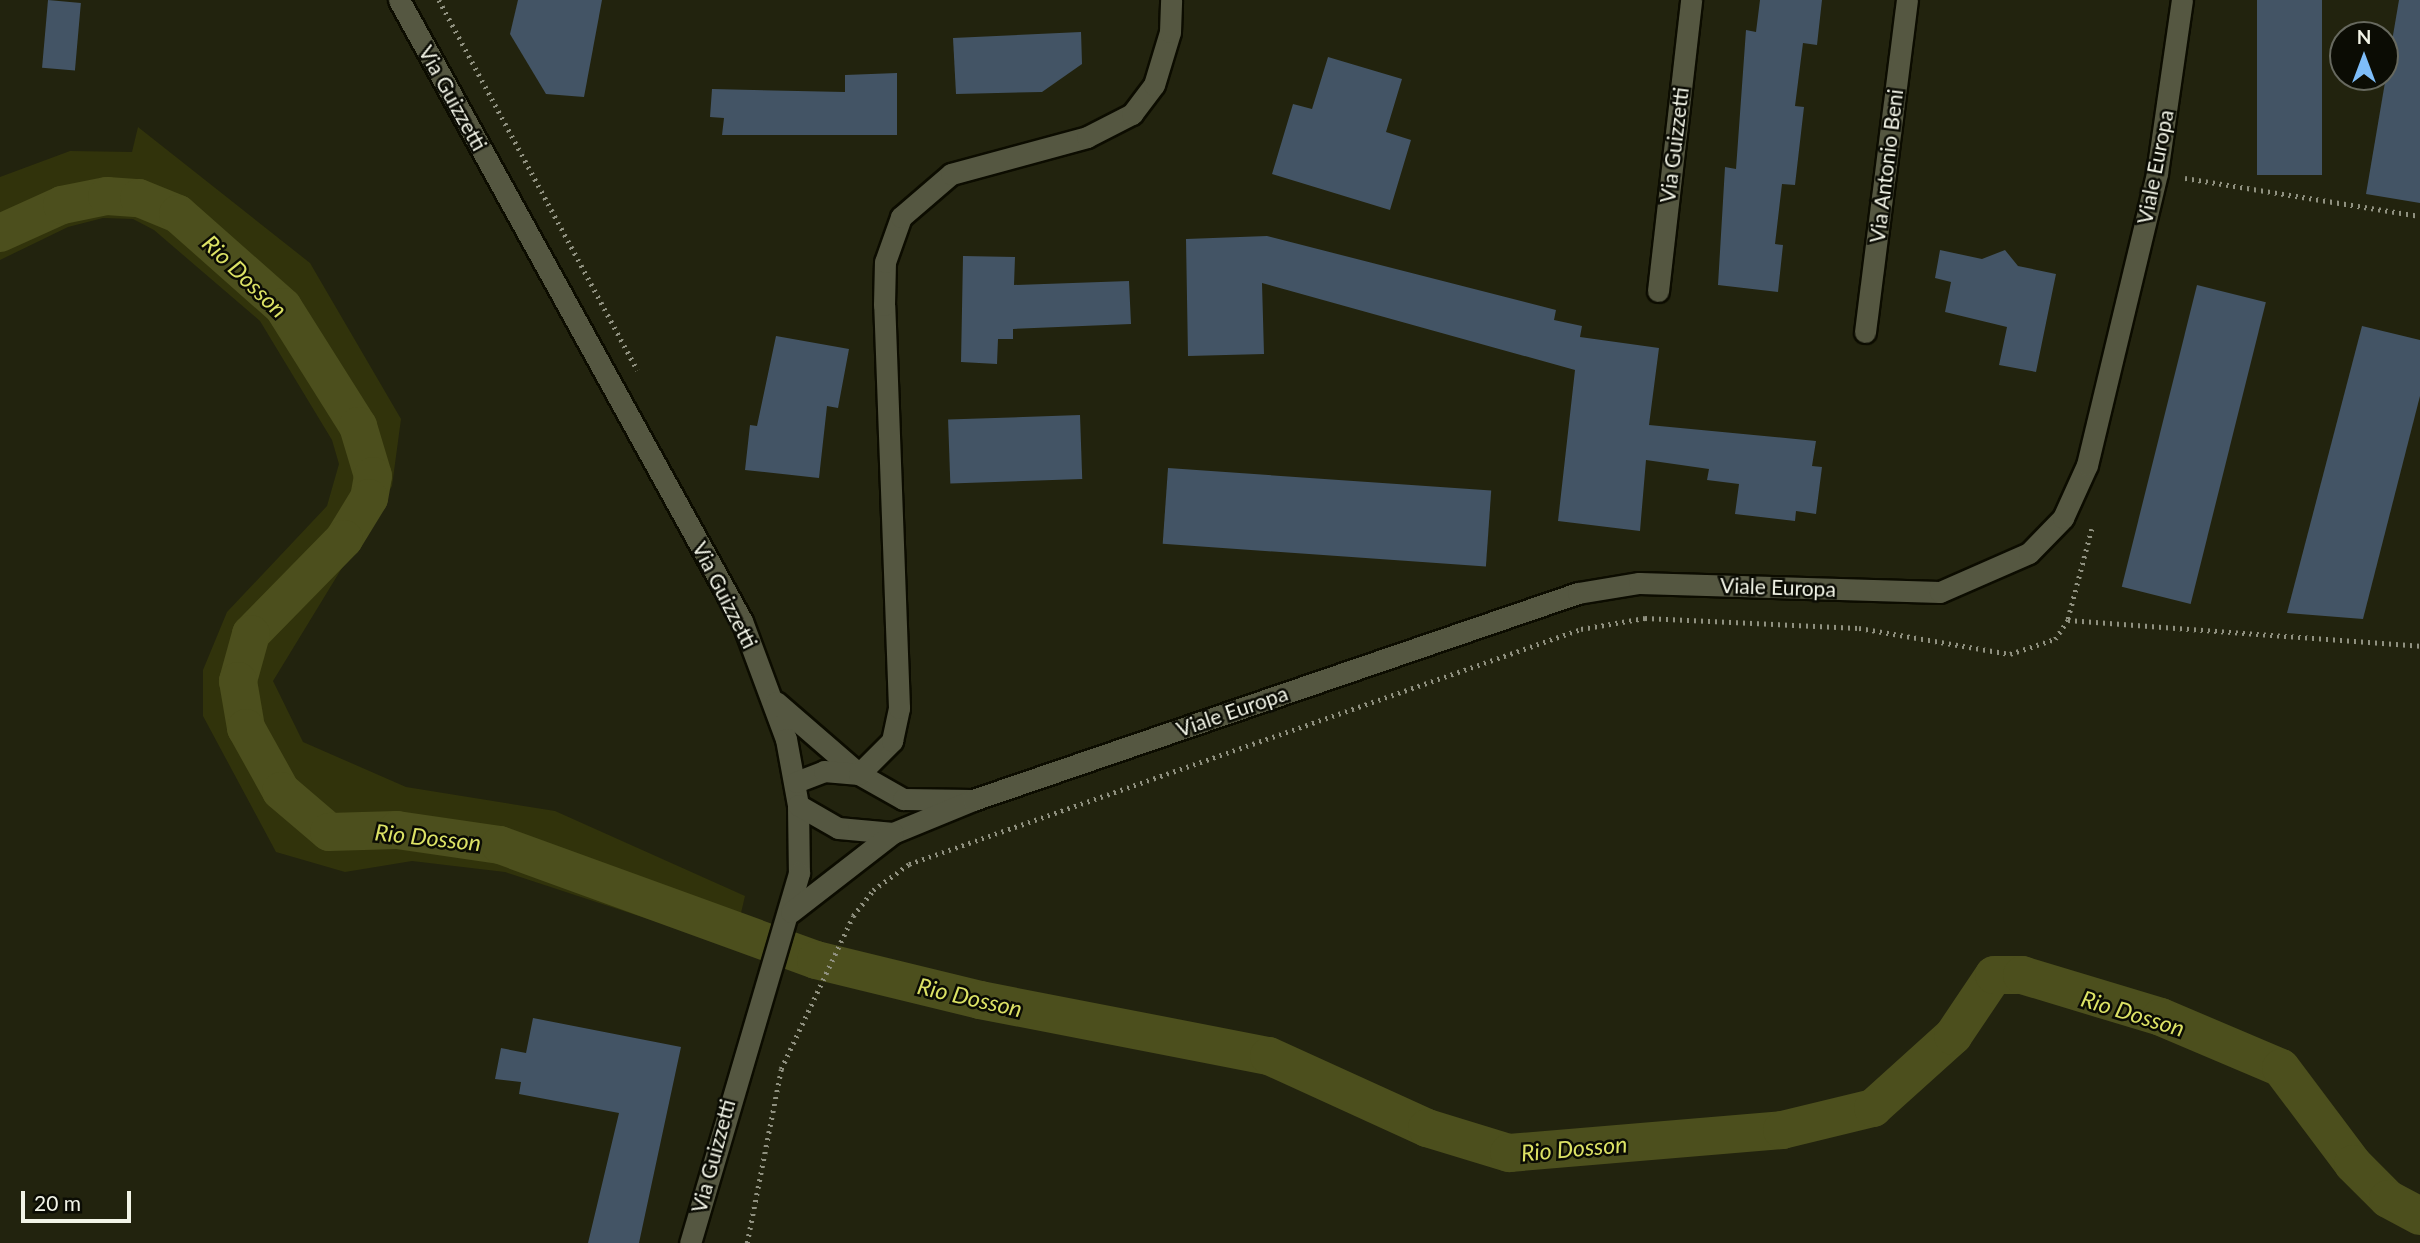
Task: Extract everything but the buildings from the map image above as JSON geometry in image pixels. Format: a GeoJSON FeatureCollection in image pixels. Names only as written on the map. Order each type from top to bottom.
{"type":"FeatureCollection","features":[{"type":"Feature","properties":{"kind":"street","name":"Via Guizzetti"},"geometry":{"type":"LineString","coordinates":[[400,0],[741,621],[773,698],[796,782],[799,873],[791,912],[736,1069],[690,1243]]}},
{"type":"Feature","properties":{"kind":"street"},"geometry":{"type":"LineString","coordinates":[[859,775],[892,741],[899,708],[884,306],[885,262],[901,217],[951,174],[1087,137],[1132,114],[1154,85],[1170,32],[1171,0]]}},
{"type":"Feature","properties":{"kind":"street","name":"Via Guizzetti"},"geometry":{"type":"LineString","coordinates":[[1658,291],[1691,0]]}},
{"type":"Feature","properties":{"kind":"street","name":"Via Antonio Beni"},"geometry":{"type":"LineString","coordinates":[[1865,332],[1907,0]]}},
{"type":"Feature","properties":{"kind":"street","name":"Viale Europa"},"geometry":{"type":"LineString","coordinates":[[791,912],[893,833],[973,800],[1607,586],[1940,592],[1995,571],[2029,553],[2063,518],[2087,465],[2157,173],[2182,0]]}},
{"type":"Feature","properties":{"kind":"street","name":"Viale Europa"},"geometry":{"type":"LineString","coordinates":[[773,698],[859,775],[903,799],[973,800]]}},
{"type":"Feature","properties":{"kind":"street","name":"Viale Europa"},"geometry":{"type":"LineString","coordinates":[[796,782],[824,771],[859,775]]}},
{"type":"Feature","properties":{"kind":"street","name":"Viale Europa"},"geometry":{"type":"LineString","coordinates":[[798,805],[838,828],[893,833]]}},
{"type":"Feature","properties":{"kind":"path"},"geometry":{"type":"LineString","coordinates":[[439,0],[634,354],[635,376],[613,389]]}},
{"type":"Feature","properties":{"kind":"path"},"geometry":{"type":"LineString","coordinates":[[2178,190],[2183,163]]}},
{"type":"Feature","properties":{"kind":"path"},"geometry":{"type":"LineString","coordinates":[[2157,173],[2420,216]]}},
{"type":"Feature","properties":{"kind":"path"},"geometry":{"type":"LineString","coordinates":[[747,1243],[781,1069],[819,997],[853,916],[873,890],[909,864],[1581,629],[1646,618],[1859,628],[2010,654],[2055,639],[2068,620],[2096,517]]}},
{"type":"Feature","properties":{"kind":"path"},"geometry":{"type":"LineString","coordinates":[[2068,620],[2420,646]]}},
{"type":"Feature","properties":{"kind":"shaded area"},"geometry":{"type":"Polygon","coordinates":[[[138,127],[310,263],[401,419],[392,486],[273,681],[303,742],[406,787],[555,811],[745,896],[733,947],[505,872],[412,861],[345,872],[276,852],[203,716],[203,670],[227,612],[327,506],[339,464],[332,440],[260,321],[154,230],[133,219],[103,218],[68,227],[0,260],[0,177],[70,151],[132,152],[138,127]]]}},
{"type":"Feature","properties":{"kind":"waterway","name":"Rio Dosson"},"geometry":{"type":"LineString","coordinates":[[0,233],[62,205],[107,196],[139,198],[178,214],[283,307],[358,426],[373,476],[369,498],[344,539],[251,634],[238,681],[246,728],[281,791],[329,832],[397,830],[500,845],[816,960],[980,1000],[1269,1056],[1427,1128],[1509,1153],[1782,1130],[1873,1108],[1953,1036],[1994,975],[2022,975],[2161,1017],[2281,1068],[2353,1164],[2388,1199],[2420,1216]]}}]}
